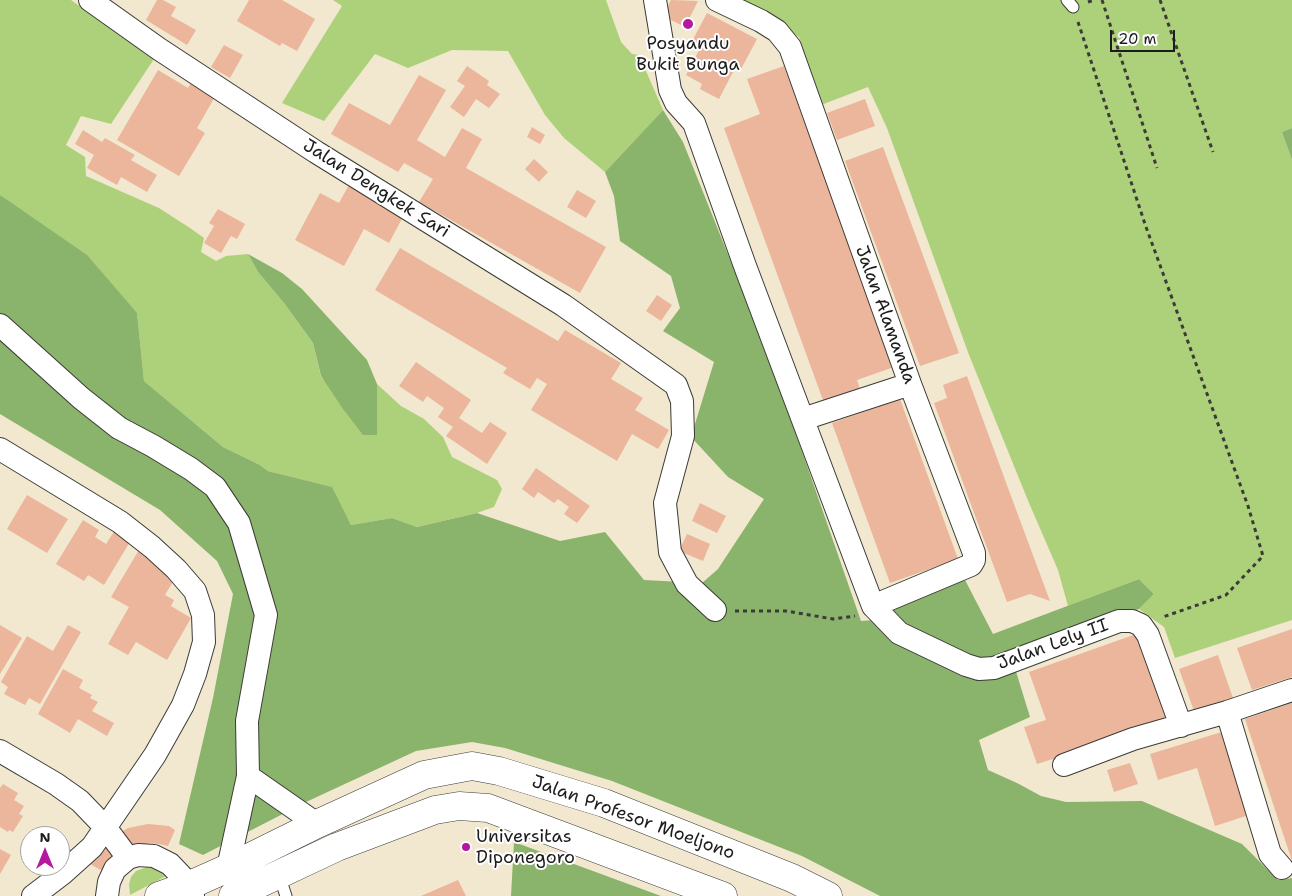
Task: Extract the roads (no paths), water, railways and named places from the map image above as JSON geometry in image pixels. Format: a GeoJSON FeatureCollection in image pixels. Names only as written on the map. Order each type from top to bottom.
{"type":"FeatureCollection","features":[{"type":"Feature","properties":{"kind":"street","name":"Jalan Dengkek Sari"},"geometry":{"type":"LineString","coordinates":[[90,0],[159,49],[308,147],[563,305],[676,385],[682,401],[684,436],[664,503],[670,552],[687,584],[715,610]]}},
{"type":"Feature","properties":{"kind":"street"},"geometry":{"type":"LineString","coordinates":[[655,0],[670,90],[676,102],[694,123],[745,266],[873,606]]}},
{"type":"Feature","properties":{"kind":"street","name":"Jalan Alamanda"},"geometry":{"type":"LineString","coordinates":[[717,0],[761,21],[777,31],[790,47],[910,384],[974,554],[974,560],[971,565],[873,606]]}},
{"type":"Feature","properties":{"kind":"street"},"geometry":{"type":"LineString","coordinates":[[0,325],[82,398],[119,428],[192,469],[215,487],[239,524],[266,615],[246,721],[248,776],[228,868]]}},
{"type":"Feature","properties":{"kind":"street"},"geometry":{"type":"LineString","coordinates":[[803,419],[910,384]]}},
{"type":"Feature","properties":{"kind":"street"},"geometry":{"type":"LineString","coordinates":[[0,449],[120,522],[176,568],[195,591],[202,615],[204,642],[195,674],[183,705],[155,755],[92,848],[33,896]]}},
{"type":"Feature","properties":{"kind":"street","name":"Jalan Lely II"},"geometry":{"type":"LineString","coordinates":[[873,606],[899,632],[966,665],[979,669],[994,668],[1119,621],[1132,621],[1141,625],[1148,635],[1181,726]]}},
{"type":"Feature","properties":{"kind":"street"},"geometry":{"type":"LineString","coordinates":[[1064,765],[1133,739],[1227,712],[1292,690]]}},
{"type":"Feature","properties":{"kind":"street"},"geometry":{"type":"LineString","coordinates":[[1227,712],[1270,854],[1282,868]]}},
{"type":"Feature","properties":{"kind":"street"},"geometry":{"type":"LineString","coordinates":[[0,751],[80,801],[105,827],[128,858]]}},
{"type":"Feature","properties":{"kind":"street","name":"Jalan Profesor Moeljono"},"geometry":{"type":"LineString","coordinates":[[159,896],[191,891],[228,868],[316,824],[424,774],[472,766],[500,771],[604,804],[792,878],[828,896]]}},
{"type":"Feature","properties":{"kind":"street"},"geometry":{"type":"LineString","coordinates":[[248,776],[316,824],[336,847]]}},
{"type":"Feature","properties":{"kind":"street"},"geometry":{"type":"LineString","coordinates":[[232,896],[282,886],[336,847],[435,810],[460,806],[488,808],[723,896]]}},
{"type":"Feature","properties":{"kind":"street"},"geometry":{"type":"LineString","coordinates":[[106,896],[109,882],[115,869],[128,858],[138,855],[154,856],[170,864],[191,891]]}},
{"type":"Feature","properties":{"kind":"place","name":"Posyandu Bukit Bunga"},"geometry":{"type":"Point","coordinates":[688,24]}},
{"type":"Feature","properties":{"kind":"place","name":"Universitas Diponegoro"},"geometry":{"type":"Point","coordinates":[466,847]}}]}
